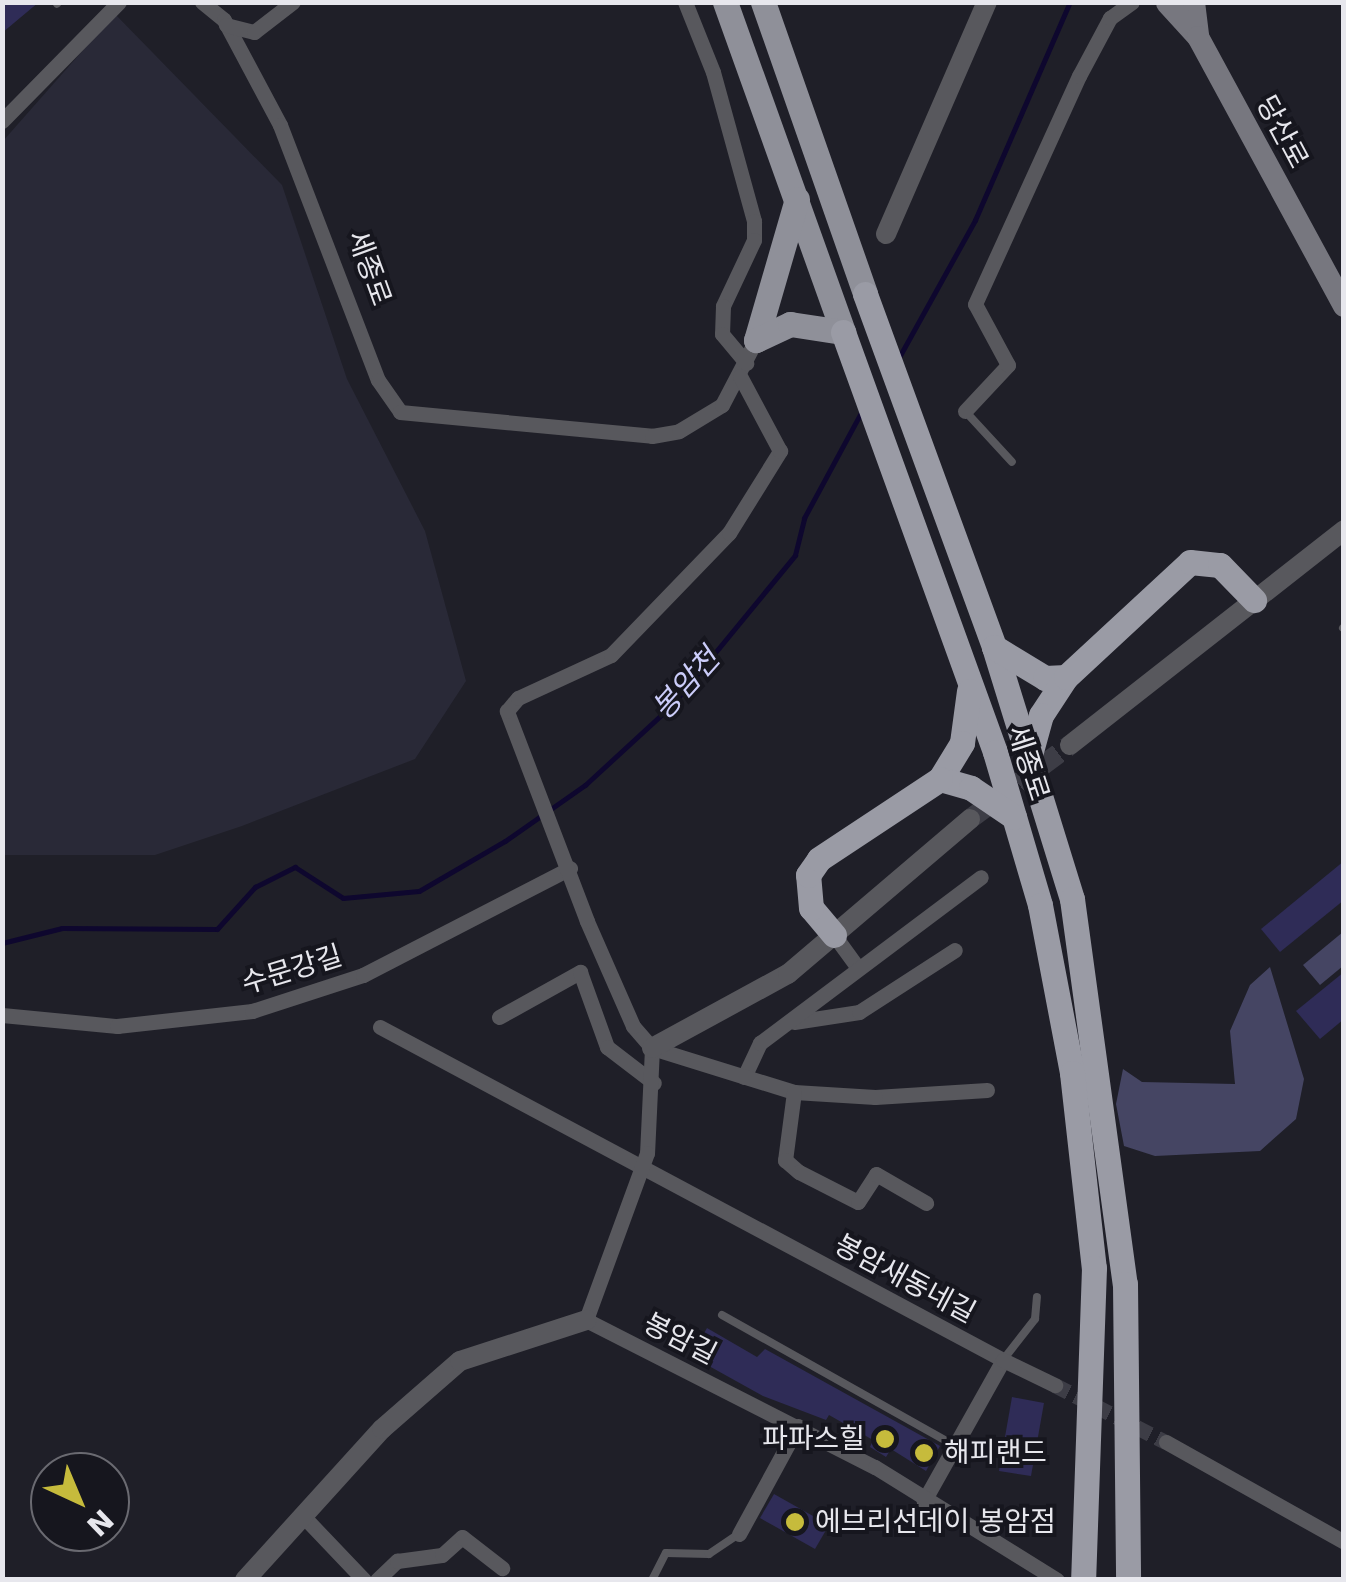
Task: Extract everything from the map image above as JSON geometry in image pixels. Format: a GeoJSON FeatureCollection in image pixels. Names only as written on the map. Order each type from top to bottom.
{"type":"FeatureCollection","features":[{"type":"Feature","properties":{"kind":"highway","name":"세종로"},"geometry":{"type":"LineString","coordinates":[[865,294],[994,646],[1072,899],[1103,1088],[1125,1284],[1128,1580]]}},
{"type":"Feature","properties":{"kind":"highway","name":"세종로"},"geometry":{"type":"LineString","coordinates":[[843,332],[885,461],[970,686],[1014,817],[1072,1073],[1094,1268],[1092,1424],[1083,1580]]}},
{"type":"Feature","properties":{"kind":"highway"},"geometry":{"type":"LineString","coordinates":[[1030,756],[1041,715],[1066,677],[1190,562],[1220,565],[1254,600]]}},
{"type":"Feature","properties":{"kind":"highway"},"geometry":{"type":"LineString","coordinates":[[994,646],[1045,678],[1066,677]]}},
{"type":"Feature","properties":{"kind":"highway"},"geometry":{"type":"LineString","coordinates":[[834,935],[811,908],[808,875],[819,859],[940,779],[962,743],[970,686]]}},
{"type":"Feature","properties":{"kind":"highway"},"geometry":{"type":"LineString","coordinates":[[940,779],[972,788],[1014,817]]}},
{"type":"Feature","properties":{"kind":"main road","name":"세종로"},"geometry":{"type":"LineString","coordinates":[[725,2],[798,197],[843,332]]}},
{"type":"Feature","properties":{"kind":"main road","name":"세종로"},"geometry":{"type":"LineString","coordinates":[[763,2],[865,294]]}},
{"type":"Feature","properties":{"kind":"main road"},"geometry":{"type":"LineString","coordinates":[[1167,3],[1177,2]]}},
{"type":"Feature","properties":{"kind":"main road"},"geometry":{"type":"LineString","coordinates":[[1194,2],[1198,37]]}},
{"type":"Feature","properties":{"kind":"main road"},"geometry":{"type":"LineString","coordinates":[[1167,3],[1198,37]]}},
{"type":"Feature","properties":{"kind":"main road","name":"당산로"},"geometry":{"type":"LineString","coordinates":[[1198,37],[1344,306]]}},
{"type":"Feature","properties":{"kind":"main road"},"geometry":{"type":"LineString","coordinates":[[747,360],[798,197]]}},
{"type":"Feature","properties":{"kind":"main road"},"geometry":{"type":"LineString","coordinates":[[747,360],[790,324],[843,332]]}},
{"type":"Feature","properties":{"kind":"street"},"geometry":{"type":"LineString","coordinates":[[2,121],[119,2]]}},
{"type":"Feature","properties":{"kind":"street","name":"세종로"},"geometry":{"type":"LineString","coordinates":[[202,2],[226,25],[280,125],[378,380],[400,412],[652,436],[700,424],[747,360]]}},
{"type":"Feature","properties":{"kind":"street"},"geometry":{"type":"LineString","coordinates":[[226,25],[254,32],[293,2]]}},
{"type":"Feature","properties":{"kind":"street"},"geometry":{"type":"LineString","coordinates":[[685,2],[754,221],[754,240],[723,306],[722,334],[747,360],[777,434],[771,472],[664,609],[612,655],[518,698],[507,724],[569,863],[633,1026],[652,1048],[794,1092],[875,1097],[987,1090]]}},
{"type":"Feature","properties":{"kind":"street"},"geometry":{"type":"LineString","coordinates":[[886,234],[988,2]]}},
{"type":"Feature","properties":{"kind":"street"},"geometry":{"type":"LineString","coordinates":[[965,411],[1008,365],[975,304],[1094,46],[1110,18],[1132,2]]}},
{"type":"Feature","properties":{"kind":"street"},"geometry":{"type":"LineString","coordinates":[[1070,746],[1344,530]]}},
{"type":"Feature","properties":{"kind":"street"},"geometry":{"type":"LineString","coordinates":[[652,1048],[788,974],[970,819]]}},
{"type":"Feature","properties":{"kind":"street","name":"수문강길"},"geometry":{"type":"LineString","coordinates":[[2,1015],[117,1026],[252,1011],[363,975],[569,863]]}},
{"type":"Feature","properties":{"kind":"street"},"geometry":{"type":"LineString","coordinates":[[744,1077],[760,1043],[981,877]]}},
{"type":"Feature","properties":{"kind":"street"},"geometry":{"type":"LineString","coordinates":[[834,935],[858,968]]}},
{"type":"Feature","properties":{"kind":"street"},"geometry":{"type":"LineString","coordinates":[[790,1022],[859,1012],[955,950]]}},
{"type":"Feature","properties":{"kind":"street"},"geometry":{"type":"LineString","coordinates":[[499,1017],[580,972],[607,1047],[654,1083]]}},
{"type":"Feature","properties":{"kind":"street","name":"봉암새동네길"},"geometry":{"type":"LineString","coordinates":[[380,1027],[640,1170],[669,1177],[1055,1385]]}},
{"type":"Feature","properties":{"kind":"street"},"geometry":{"type":"LineString","coordinates":[[245,1580],[382,1429],[460,1361],[586,1320],[640,1170],[654,1083],[652,1048]]}},
{"type":"Feature","properties":{"kind":"street","name":"봉암새동네길"},"geometry":{"type":"LineString","coordinates":[[794,1092],[786,1160],[799,1172],[858,1202],[876,1174],[926,1204]]}},
{"type":"Feature","properties":{"kind":"street","name":"봉암길"},"geometry":{"type":"LineString","coordinates":[[586,1320],[798,1426],[1057,1580]]}},
{"type":"Feature","properties":{"kind":"street"},"geometry":{"type":"LineString","coordinates":[[924,1501],[1003,1360]]}},
{"type":"Feature","properties":{"kind":"street"},"geometry":{"type":"LineString","coordinates":[[739,1534],[798,1426]]}},
{"type":"Feature","properties":{"kind":"street"},"geometry":{"type":"LineString","coordinates":[[1166,1442],[1344,1542]]}},
{"type":"Feature","properties":{"kind":"street"},"geometry":{"type":"LineString","coordinates":[[304,1518],[364,1580]]}},
{"type":"Feature","properties":{"kind":"street"},"geometry":{"type":"LineString","coordinates":[[378,1580],[397,1561],[442,1555],[462,1536],[502,1568]]}},
{"type":"Feature","properties":{"kind":"lane"},"geometry":{"type":"LineString","coordinates":[[965,411],[1012,462]]}},
{"type":"Feature","properties":{"kind":"lane"},"geometry":{"type":"LineString","coordinates":[[1003,1360],[1035,1319],[1037,1297]]}},
{"type":"Feature","properties":{"kind":"lane"},"geometry":{"type":"LineString","coordinates":[[722,1315],[955,1446]]}},
{"type":"Feature","properties":{"kind":"lane"},"geometry":{"type":"LineString","coordinates":[[1092,1424],[1094,1580]]}},
{"type":"Feature","properties":{"kind":"lane"},"geometry":{"type":"LineString","coordinates":[[652,1580],[666,1553],[709,1554],[739,1534]]}},
{"type":"Feature","properties":{"kind":"shaded area"},"geometry":{"type":"Polygon","coordinates":[[[115,14],[282,185],[347,379],[425,531],[466,681],[415,759],[242,826],[155,855],[3,855],[3,141],[115,14]]]}},
{"type":"Feature","properties":{"kind":"shaded area"},"geometry":{"type":"Polygon","coordinates":[[[1343,932],[1343,966],[1320,985],[1303,965],[1343,932]]]}},
{"type":"Feature","properties":{"kind":"shaded area"},"geometry":{"type":"Polygon","coordinates":[[[1270,967],[1304,1079],[1296,1119],[1260,1151],[1155,1156],[1124,1146],[1116,1104],[1123,1069],[1142,1082],[1235,1084],[1230,1031],[1250,985],[1270,967]]]}},
{"type":"Feature","properties":{"kind":"building"},"geometry":{"type":"Polygon","coordinates":[[[2,2],[39,2],[2,33],[2,2]]]}},
{"type":"Feature","properties":{"kind":"building"},"geometry":{"type":"Polygon","coordinates":[[[1344,861],[1344,900],[1280,952],[1261,929],[1344,861]]]}},
{"type":"Feature","properties":{"kind":"building"},"geometry":{"type":"Polygon","coordinates":[[[1344,972],[1344,1019],[1320,1039],[1296,1011],[1344,972]]]}},
{"type":"Feature","properties":{"kind":"building"},"geometry":{"type":"Polygon","coordinates":[[[707,1328],[757,1357],[765,1349],[940,1446],[926,1471],[891,1449],[886,1457],[870,1447],[873,1440],[829,1415],[826,1420],[763,1396],[691,1356],[707,1328]]]}},
{"type":"Feature","properties":{"kind":"building"},"geometry":{"type":"Polygon","coordinates":[[[1012,1397],[1044,1403],[1031,1476],[999,1471],[1012,1397]]]}},
{"type":"Feature","properties":{"kind":"building","name":"에브리선데이 봉암점"},"geometry":{"type":"Polygon","coordinates":[[[774,1494],[829,1525],[815,1549],[760,1518],[774,1494]]]}},
{"type":"Feature","properties":{"kind":"waterway","name":"봉암천"},"geometry":{"type":"LineString","coordinates":[[898,359],[975,220],[1070,2]]}},
{"type":"Feature","properties":{"kind":"waterway","name":"봉암천"},"geometry":{"type":"LineString","coordinates":[[2,943],[62,928],[217,929],[255,887],[295,867],[343,898],[419,891],[505,841],[585,785],[672,705],[795,555],[804,518],[863,409]]}},
{"type":"Feature","properties":{"kind":"tunnel"},"geometry":{"type":"LineString","coordinates":[[970,819],[1070,745]]}},
{"type":"Feature","properties":{"kind":"tunnel"},"geometry":{"type":"LineString","coordinates":[[1055,1385],[1166,1442]]}},
{"type":"Feature","properties":{"kind":"place","name":"파파스힐"},"geometry":{"type":"Point","coordinates":[885,1439]}},
{"type":"Feature","properties":{"kind":"place","name":"해피랜드"},"geometry":{"type":"Point","coordinates":[924,1453]}},
{"type":"Feature","properties":{"kind":"place","name":"에브리선데이 봉암점"},"geometry":{"type":"Point","coordinates":[795,1522]}}]}
